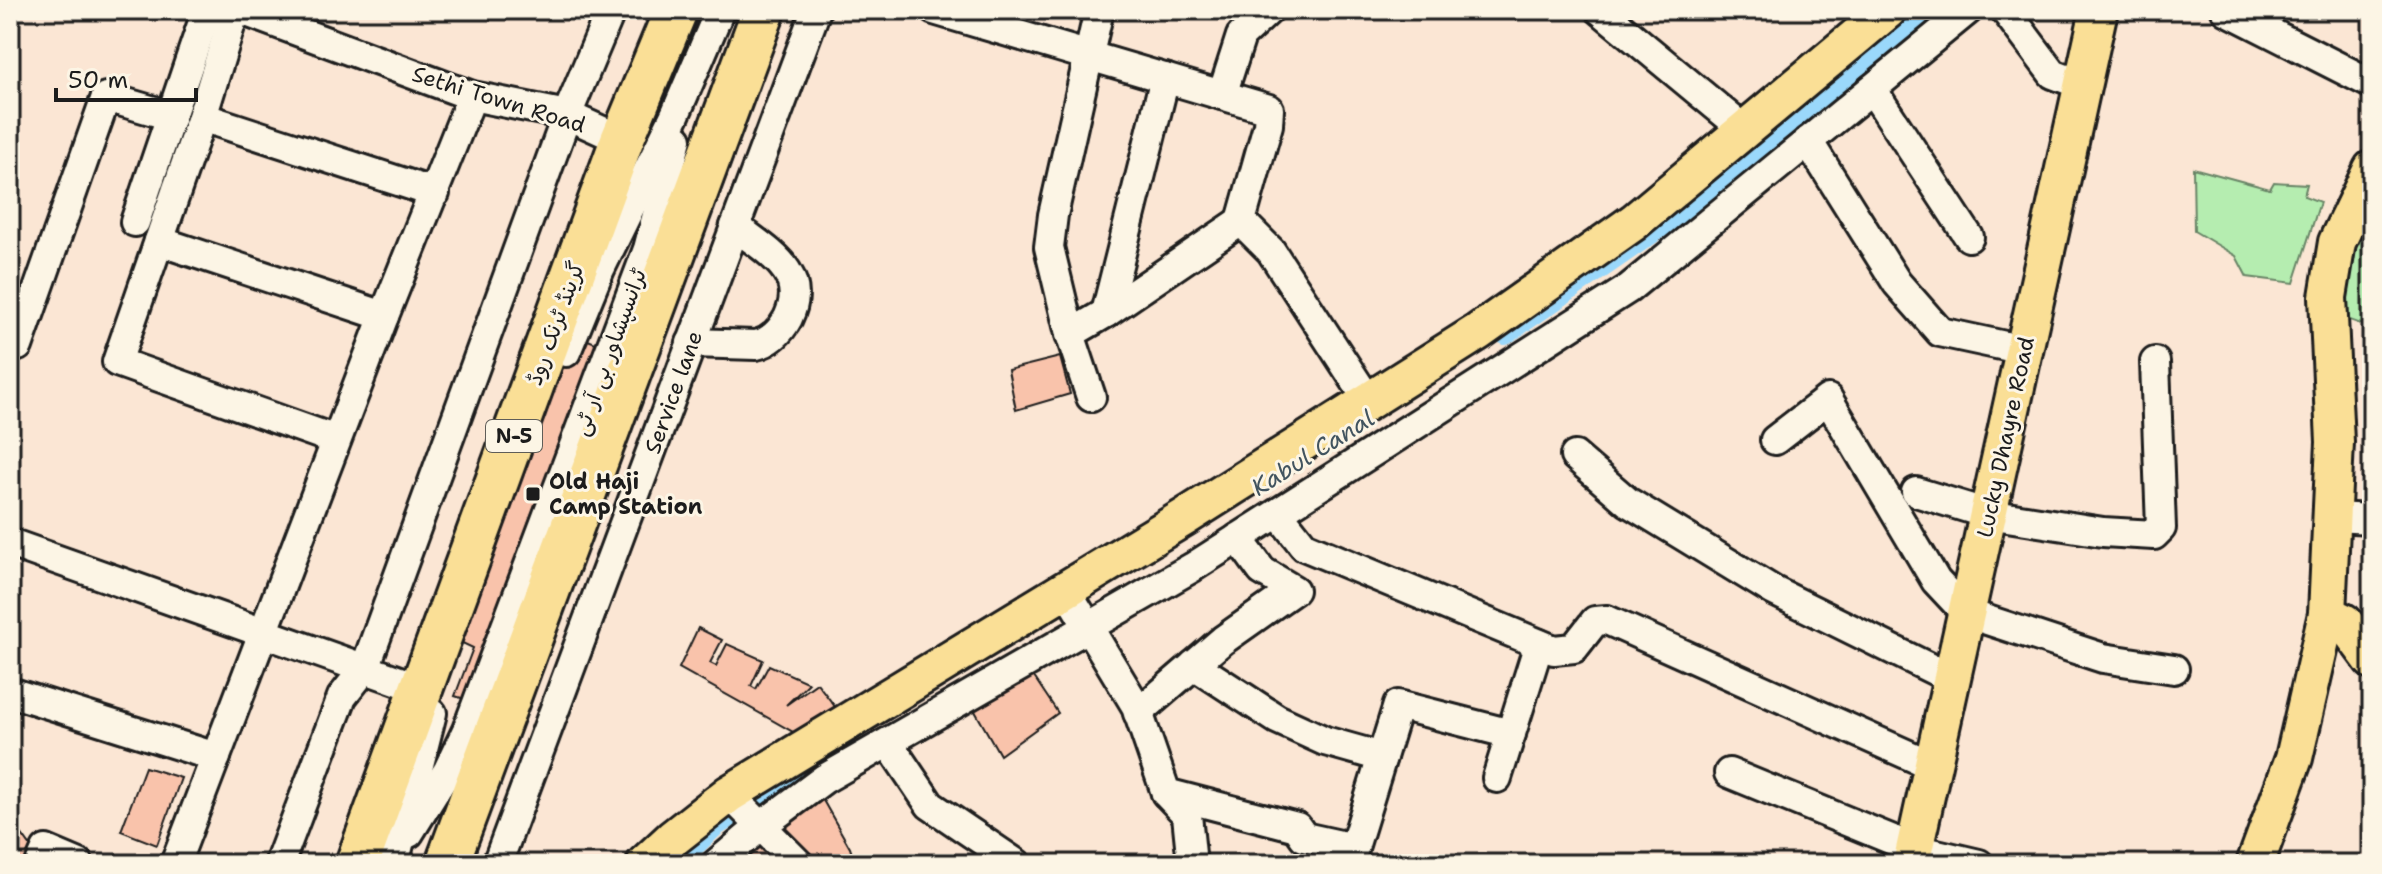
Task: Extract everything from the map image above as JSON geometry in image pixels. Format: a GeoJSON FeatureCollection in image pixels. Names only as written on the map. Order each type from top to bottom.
{"type":"FeatureCollection","features":[{"type":"Feature","properties":{"kind":"highway","name":"گرینڈ ٹرنک روڈ"},"geometry":{"type":"LineString","coordinates":[[357,864],[622,140],[676,10]]}},
{"type":"Feature","properties":{"kind":"highway"},"geometry":{"type":"LineString","coordinates":[[447,864],[764,10]]}},
{"type":"Feature","properties":{"kind":"main road"},"geometry":{"type":"LineString","coordinates":[[653,861],[732,796],[1478,332],[1634,222],[1888,10]]}},
{"type":"Feature","properties":{"kind":"main road","name":"Lucky Dhayre Road"},"geometry":{"type":"LineString","coordinates":[[1913,857],[2099,10]]}},
{"type":"Feature","properties":{"kind":"main road"},"geometry":{"type":"LineString","coordinates":[[2255,864],[2294,758],[2327,614],[2335,442],[2328,297],[2337,242],[2369,183]]}},
{"type":"Feature","properties":{"kind":"main road"},"geometry":{"type":"LineString","coordinates":[[2327,614],[2344,622],[2372,660]]}},
{"type":"Feature","properties":{"kind":"street"},"geometry":{"type":"LineString","coordinates":[[135,222],[207,10]]}},
{"type":"Feature","properties":{"kind":"street"},"geometry":{"type":"LineString","coordinates":[[238,10],[117,362],[336,440]]}},
{"type":"Feature","properties":{"kind":"street","name":"Sethi Town Road"},"geometry":{"type":"LineString","coordinates":[[238,10],[472,96],[567,115],[622,140]]}},
{"type":"Feature","properties":{"kind":"street"},"geometry":{"type":"LineString","coordinates":[[279,864],[342,697],[365,668],[567,115],[611,10]]}},
{"type":"Feature","properties":{"kind":"street","name":"ٹرانسپشاور بی آر ٹی"},"geometry":{"type":"LineString","coordinates":[[397,856],[433,707],[491,549],[600,269],[720,10]]}},
{"type":"Feature","properties":{"kind":"street","name":"Service lane"},"geometry":{"type":"LineString","coordinates":[[497,864],[816,10]]}},
{"type":"Feature","properties":{"kind":"street"},"geometry":{"type":"LineString","coordinates":[[934,10],[1269,109],[1268,125],[1241,221],[1070,334]]}},
{"type":"Feature","properties":{"kind":"street"},"geometry":{"type":"LineString","coordinates":[[1091,397],[1070,334],[1049,247],[1053,215],[1099,10]]}},
{"type":"Feature","properties":{"kind":"street"},"geometry":{"type":"LineString","coordinates":[[1222,95],[1241,36],[1269,10]]}},
{"type":"Feature","properties":{"kind":"street"},"geometry":{"type":"LineString","coordinates":[[716,864],[758,824],[824,779],[889,744],[1238,538],[1628,289],[1968,10]]}},
{"type":"Feature","properties":{"kind":"street"},"geometry":{"type":"LineString","coordinates":[[2005,10],[2053,74],[2082,85]]}},
{"type":"Feature","properties":{"kind":"street"},"geometry":{"type":"LineString","coordinates":[[2226,10],[2372,84]]}},
{"type":"Feature","properties":{"kind":"street"},"geometry":{"type":"LineString","coordinates":[[1613,14],[1746,131]]}},
{"type":"Feature","properties":{"kind":"street","name":"ٹرانسپشاور بی آر ٹی"},"geometry":{"type":"LineString","coordinates":[[397,856],[463,740],[531,561],[648,249],[697,64]]}},
{"type":"Feature","properties":{"kind":"street"},"geometry":{"type":"LineString","coordinates":[[1106,313],[1165,78]]}},
{"type":"Feature","properties":{"kind":"street"},"geometry":{"type":"LineString","coordinates":[[1872,89],[1969,237]]}},
{"type":"Feature","properties":{"kind":"street"},"geometry":{"type":"LineString","coordinates":[[175,864],[336,440],[472,96]]}},
{"type":"Feature","properties":{"kind":"street"},"geometry":{"type":"LineString","coordinates":[[18,346],[106,97],[171,116]]}},
{"type":"Feature","properties":{"kind":"street"},"geometry":{"type":"LineString","coordinates":[[202,117],[435,193]]}},
{"type":"Feature","properties":{"kind":"street"},"geometry":{"type":"LineString","coordinates":[[1808,141],[1897,283],[1940,332],[2024,350]]}},
{"type":"Feature","properties":{"kind":"street"},"geometry":{"type":"LineString","coordinates":[[691,343],[767,343],[783,327],[790,313],[794,283],[786,268],[738,217],[702,171]]}},
{"type":"Feature","properties":{"kind":"street"},"geometry":{"type":"LineString","coordinates":[[1241,221],[1271,251],[1368,400]]}},
{"type":"Feature","properties":{"kind":"street"},"geometry":{"type":"LineString","coordinates":[[159,241],[384,316]]}},
{"type":"Feature","properties":{"kind":"street"},"geometry":{"type":"LineString","coordinates":[[1916,492],[1988,514],[2103,532],[2154,535],[2161,528],[2155,362]]}},
{"type":"Feature","properties":{"kind":"street"},"geometry":{"type":"LineString","coordinates":[[1775,440],[1828,399],[1936,581],[1966,613],[2103,658],[2174,669]]}},
{"type":"Feature","properties":{"kind":"street"},"geometry":{"type":"LineString","coordinates":[[1575,456],[1628,502],[1774,591],[1952,679]]}},
{"type":"Feature","properties":{"kind":"street"},"geometry":{"type":"LineString","coordinates":[[1278,513],[1304,546],[1554,650],[1574,648],[1595,621],[1607,620],[1933,766]]}},
{"type":"Feature","properties":{"kind":"street"},"geometry":{"type":"LineString","coordinates":[[2333,517],[2372,519]]}},
{"type":"Feature","properties":{"kind":"street"},"geometry":{"type":"LineString","coordinates":[[1138,713],[1223,640],[1294,590],[1262,571],[1238,538]]}},
{"type":"Feature","properties":{"kind":"street"},"geometry":{"type":"LineString","coordinates":[[10,543],[422,689]]}},
{"type":"Feature","properties":{"kind":"street"},"geometry":{"type":"LineString","coordinates":[[1066,590],[1138,713],[1166,793],[1187,815],[1192,864]]}},
{"type":"Feature","properties":{"kind":"street"},"geometry":{"type":"LineString","coordinates":[[1497,778],[1539,644]]}},
{"type":"Feature","properties":{"kind":"street"},"geometry":{"type":"LineString","coordinates":[[1194,665],[1277,719],[1325,741],[1382,757]]}},
{"type":"Feature","properties":{"kind":"street"},"geometry":{"type":"LineString","coordinates":[[10,692],[216,757]]}},
{"type":"Feature","properties":{"kind":"street"},"geometry":{"type":"LineString","coordinates":[[1166,793],[1297,827],[1304,837],[1352,856],[1398,705],[1511,734]]}},
{"type":"Feature","properties":{"kind":"street"},"geometry":{"type":"LineString","coordinates":[[889,744],[930,805],[1017,864]]}},
{"type":"Feature","properties":{"kind":"street"},"geometry":{"type":"LineString","coordinates":[[1729,773],[1913,857],[1979,864]]}},
{"type":"Feature","properties":{"kind":"street"},"geometry":{"type":"LineString","coordinates":[[732,796],[799,864]]}},
{"type":"Feature","properties":{"kind":"street"},"geometry":{"type":"LineString","coordinates":[[40,864],[46,850],[79,864]]}},
{"type":"Feature","properties":{"kind":"green space"},"geometry":{"type":"Polygon","coordinates":[[[2193,168],[2270,189],[2274,182],[2307,184],[2304,196],[2320,202],[2294,283],[2247,277],[2236,256],[2194,231],[2193,168]]]}},
{"type":"Feature","properties":{"kind":"green space"},"geometry":{"type":"Polygon","coordinates":[[[2372,180],[2372,328],[2336,315],[2372,180]]]}},
{"type":"Feature","properties":{"kind":"building","name":"Old Haji Camp Station"},"geometry":{"type":"Polygon","coordinates":[[[575,335],[606,347],[474,702],[455,696],[473,648],[458,641],[575,335]]]}},
{"type":"Feature","properties":{"kind":"building"},"geometry":{"type":"Polygon","coordinates":[[[1060,357],[1070,394],[1016,410],[1008,370],[1060,357]]]}},
{"type":"Feature","properties":{"kind":"building"},"geometry":{"type":"Polygon","coordinates":[[[698,628],[722,640],[710,663],[716,666],[727,644],[763,660],[751,686],[756,689],[769,665],[809,683],[786,705],[817,683],[836,708],[795,733],[679,668],[698,628]]]}},
{"type":"Feature","properties":{"kind":"building"},"geometry":{"type":"Polygon","coordinates":[[[1024,662],[1058,713],[1000,755],[967,697],[1024,662]]]}},
{"type":"Feature","properties":{"kind":"building"},"geometry":{"type":"Polygon","coordinates":[[[145,767],[181,778],[157,845],[121,831],[145,767]]]}},
{"type":"Feature","properties":{"kind":"building"},"geometry":{"type":"Polygon","coordinates":[[[816,788],[850,848],[854,860],[849,864],[805,864],[768,825],[816,788]]]}},
{"type":"Feature","properties":{"kind":"building"},"geometry":{"type":"Polygon","coordinates":[[[10,829],[21,833],[31,847],[24,864],[10,864],[10,829]]]}},
{"type":"Feature","properties":{"kind":"building"},"geometry":{"type":"Polygon","coordinates":[[[761,833],[783,858],[776,864],[747,864],[738,854],[761,833]]]}},
{"type":"Feature","properties":{"kind":"waterway","name":"Kabul Canal"},"geometry":{"type":"LineString","coordinates":[[1505,335],[1679,215],[1929,10]]}},
{"type":"Feature","properties":{"kind":"waterway","name":"Kabul Canal"},"geometry":{"type":"LineString","coordinates":[[676,864],[715,827],[845,744]]}},
{"type":"Feature","properties":{"kind":"place","name":"Old Haji Camp Station"},"geometry":{"type":"Point","coordinates":[533,494]}}]}
